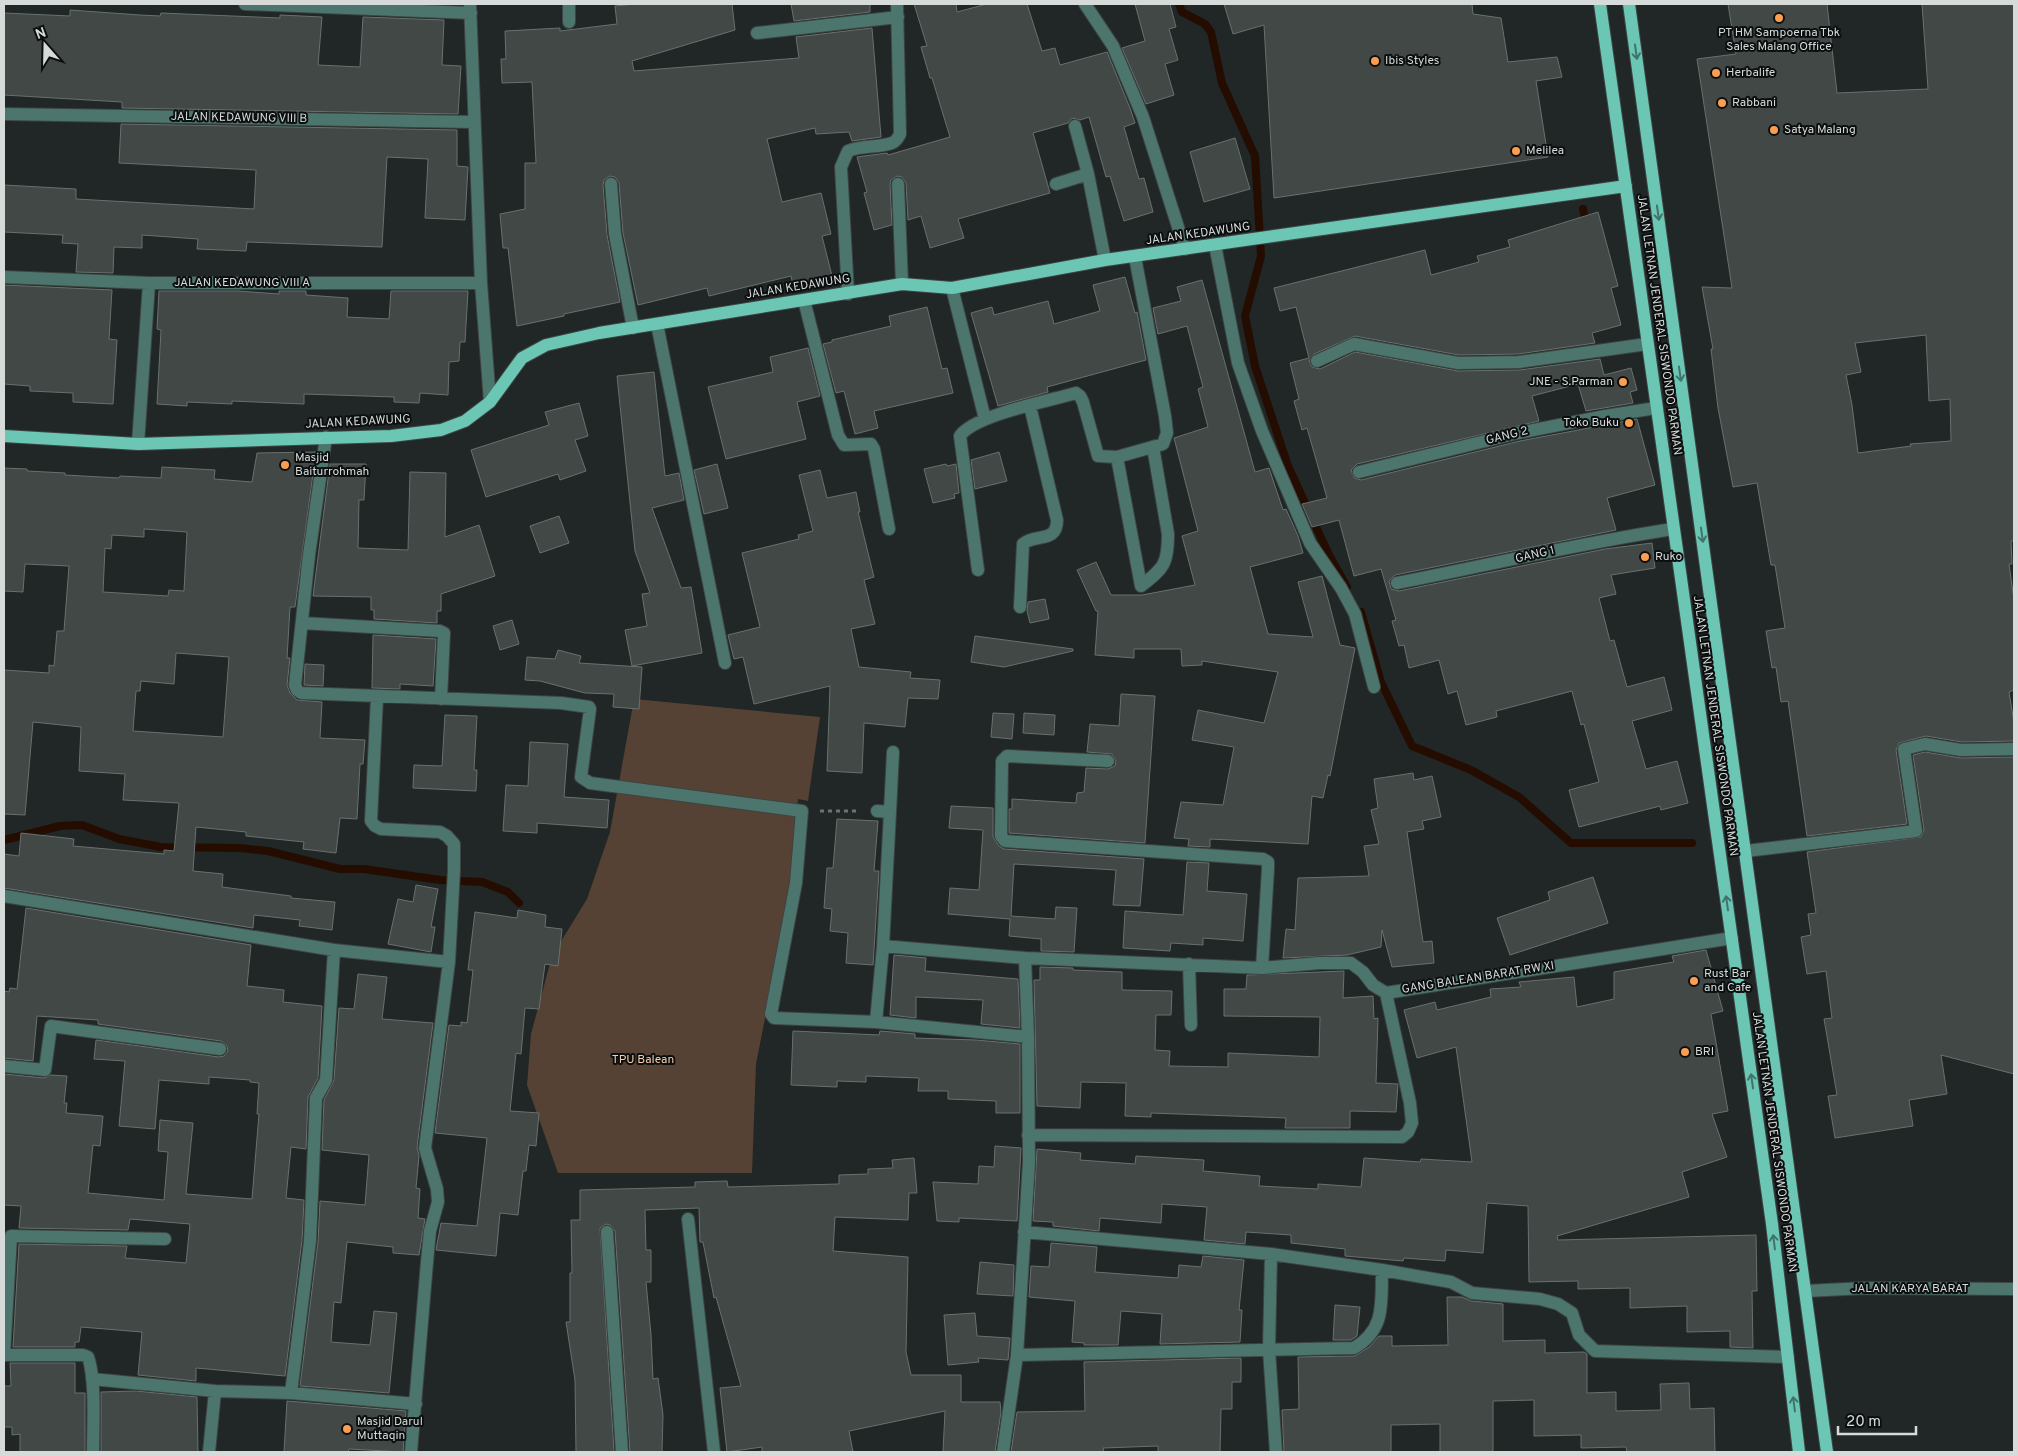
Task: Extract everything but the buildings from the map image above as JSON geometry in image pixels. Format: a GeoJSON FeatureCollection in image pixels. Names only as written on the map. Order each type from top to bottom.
{"type":"FeatureCollection","features":[{"type":"Feature","properties":{"kind":"main road","name":"JALAN LETNAN JENDERAL SISWONDO PARMAN"},"geometry":{"type":"LineString","coordinates":[[1600,4],[1772,1224],[1799,1452]]}},
{"type":"Feature","properties":{"kind":"main road","name":"JALAN LETNAN JENDERAL SISWONDO PARMAN"},"geometry":{"type":"LineString","coordinates":[[1630,4],[1827,1452]]}},
{"type":"Feature","properties":{"kind":"main road","name":"JALAN KEDAWUNG"},"geometry":{"type":"LineString","coordinates":[[4,436],[138,444],[391,436],[441,430],[465,421],[490,402],[522,358],[546,345],[633,328],[902,284],[952,288],[1105,260],[1626,186]]}},
{"type":"Feature","properties":{"kind":"street"},"geometry":{"type":"LineString","coordinates":[[245,4],[470,6],[481,283],[490,402]]}},
{"type":"Feature","properties":{"kind":"street"},"geometry":{"type":"LineString","coordinates":[[569,4],[569,22]]}},
{"type":"Feature","properties":{"kind":"street"},"geometry":{"type":"LineString","coordinates":[[848,294],[841,167],[848,151],[858,147],[893,143],[898,140],[900,121],[897,4]]}},
{"type":"Feature","properties":{"kind":"street"},"geometry":{"type":"LineString","coordinates":[[1085,4],[1114,46],[1143,117],[1185,249]]}},
{"type":"Feature","properties":{"kind":"street"},"geometry":{"type":"LineString","coordinates":[[757,33],[898,17]]}},
{"type":"Feature","properties":{"kind":"street","name":"JALAN KEDAWUNG VIII B"},"geometry":{"type":"LineString","coordinates":[[4,114],[474,122]]}},
{"type":"Feature","properties":{"kind":"street"},"geometry":{"type":"LineString","coordinates":[[1074,126],[1088,174],[1105,260]]}},
{"type":"Feature","properties":{"kind":"street"},"geometry":{"type":"LineString","coordinates":[[1056,184],[1088,174]]}},
{"type":"Feature","properties":{"kind":"street"},"geometry":{"type":"LineString","coordinates":[[611,184],[615,234],[633,328]]}},
{"type":"Feature","properties":{"kind":"street"},"geometry":{"type":"LineString","coordinates":[[898,184],[902,284]]}},
{"type":"Feature","properties":{"kind":"street"},"geometry":{"type":"LineString","coordinates":[[1216,244],[1238,363],[1259,422],[1310,543],[1341,588],[1356,614],[1374,687]]}},
{"type":"Feature","properties":{"kind":"street"},"geometry":{"type":"LineString","coordinates":[[978,570],[960,436],[965,428],[984,419],[1076,394],[1080,396],[1098,456],[1117,457],[1163,444],[1167,433],[1157,370],[1134,257]]}},
{"type":"Feature","properties":{"kind":"street","name":"JALAN KEDAWUNG VIII A"},"geometry":{"type":"LineString","coordinates":[[4,277],[150,283],[481,283]]}},
{"type":"Feature","properties":{"kind":"street"},"geometry":{"type":"LineString","coordinates":[[138,444],[150,283]]}},
{"type":"Feature","properties":{"kind":"street"},"geometry":{"type":"LineString","coordinates":[[952,288],[984,419]]}},
{"type":"Feature","properties":{"kind":"street"},"geometry":{"type":"LineString","coordinates":[[804,300],[838,435],[844,445],[865,443],[871,444],[874,448],[889,529]]}},
{"type":"Feature","properties":{"kind":"street"},"geometry":{"type":"LineString","coordinates":[[657,324],[725,663]]}},
{"type":"Feature","properties":{"kind":"street"},"geometry":{"type":"LineString","coordinates":[[1317,361],[1354,344],[1458,363],[1519,362],[1647,344]]}},
{"type":"Feature","properties":{"kind":"street"},"geometry":{"type":"LineString","coordinates":[[1020,607],[1023,544],[1029,540],[1050,535],[1057,526],[1030,406]]}},
{"type":"Feature","properties":{"kind":"street","name":"GANG 2"},"geometry":{"type":"LineString","coordinates":[[1359,472],[1518,433],[1656,408]]}},
{"type":"Feature","properties":{"kind":"street"},"geometry":{"type":"LineString","coordinates":[[326,437],[309,555],[295,685],[297,690],[301,693],[561,703],[589,707],[581,777],[590,783],[802,811],[796,883],[771,1014],[774,1018],[876,1022],[1028,1037]]}},
{"type":"Feature","properties":{"kind":"street"},"geometry":{"type":"LineString","coordinates":[[1117,457],[1141,586],[1160,571],[1166,559],[1168,547],[1168,534],[1153,447]]}},
{"type":"Feature","properties":{"kind":"street","name":"GANG 1"},"geometry":{"type":"LineString","coordinates":[[1397,583],[1498,564],[1575,546],[1673,529]]}},
{"type":"Feature","properties":{"kind":"street"},"geometry":{"type":"LineString","coordinates":[[302,623],[440,631],[444,633],[441,699]]}},
{"type":"Feature","properties":{"kind":"street"},"geometry":{"type":"LineString","coordinates":[[377,697],[372,821],[375,826],[381,829],[440,832],[447,836],[454,844],[454,888],[449,962],[425,1148],[437,1189],[438,1202],[430,1231],[411,1452]]}},
{"type":"Feature","properties":{"kind":"street"},"geometry":{"type":"LineString","coordinates":[[1746,851],[1916,831],[1904,749],[1925,744],[1961,750],[2014,749]]}},
{"type":"Feature","properties":{"kind":"street"},"geometry":{"type":"LineString","coordinates":[[876,1022],[883,946],[884,812],[893,752]]}},
{"type":"Feature","properties":{"kind":"street"},"geometry":{"type":"LineString","coordinates":[[1108,761],[1007,756],[1002,761],[1000,836],[1005,842],[1263,859],[1268,862],[1268,869],[1262,968]]}},
{"type":"Feature","properties":{"kind":"street"},"geometry":{"type":"LineString","coordinates":[[4,896],[334,950],[449,962]]}},
{"type":"Feature","properties":{"kind":"street","name":"GANG BALEAN BARAT RW XI"},"geometry":{"type":"LineString","coordinates":[[883,946],[1025,958],[1262,968],[1320,963],[1351,963],[1363,972],[1373,984],[1386,993],[1732,938]]}},
{"type":"Feature","properties":{"kind":"street"},"geometry":{"type":"LineString","coordinates":[[291,1394],[310,1241],[316,1098],[326,1080],[334,950]]}},
{"type":"Feature","properties":{"kind":"street"},"geometry":{"type":"LineString","coordinates":[[1003,1452],[1016,1355],[1029,1162],[1025,958]]}},
{"type":"Feature","properties":{"kind":"street"},"geometry":{"type":"LineString","coordinates":[[1190,964],[1191,1025]]}},
{"type":"Feature","properties":{"kind":"street"},"geometry":{"type":"LineString","coordinates":[[1028,1135],[1402,1137],[1408,1132],[1412,1123],[1410,1103],[1386,993]]}},
{"type":"Feature","properties":{"kind":"street"},"geometry":{"type":"LineString","coordinates":[[4,1066],[45,1070],[51,1026],[220,1049]]}},
{"type":"Feature","properties":{"kind":"street"},"geometry":{"type":"LineString","coordinates":[[688,1219],[714,1452]]}},
{"type":"Feature","properties":{"kind":"street"},"geometry":{"type":"LineString","coordinates":[[607,1232],[622,1452]]}},
{"type":"Feature","properties":{"kind":"street"},"geometry":{"type":"LineString","coordinates":[[1024,1232],[1271,1254],[1451,1282],[1472,1293],[1540,1299],[1558,1304],[1572,1314],[1578,1335],[1595,1351],[1788,1357]]}},
{"type":"Feature","properties":{"kind":"street"},"geometry":{"type":"LineString","coordinates":[[93,1452],[92,1379],[88,1357],[83,1355],[4,1355],[11,1236],[165,1239]]}},
{"type":"Feature","properties":{"kind":"street"},"geometry":{"type":"LineString","coordinates":[[1271,1254],[1269,1350],[1276,1452]]}},
{"type":"Feature","properties":{"kind":"street"},"geometry":{"type":"LineString","coordinates":[[1016,1355],[1354,1348],[1367,1340],[1378,1324],[1381,1312],[1382,1270]]}},
{"type":"Feature","properties":{"kind":"street","name":"JALAN KARYA BARAT"},"geometry":{"type":"LineString","coordinates":[[1806,1291],[1865,1288],[2014,1289]]}},
{"type":"Feature","properties":{"kind":"street"},"geometry":{"type":"LineString","coordinates":[[92,1379],[215,1391],[291,1394],[416,1404]]}},
{"type":"Feature","properties":{"kind":"street"},"geometry":{"type":"LineString","coordinates":[[209,1452],[215,1391]]}},
{"type":"Feature","properties":{"kind":"path"},"geometry":{"type":"LineString","coordinates":[[802,811],[884,812]]}},
{"type":"Feature","properties":{"kind":"green space","name":"TPU Balean"},"geometry":{"type":"Polygon","coordinates":[[[634,699],[820,717],[808,801],[798,799],[788,901],[756,1064],[752,1173],[558,1173],[527,1085],[531,1034],[552,956],[587,899],[610,832],[634,699]]]}},
{"type":"Feature","properties":{"kind":"waterway"},"geometry":{"type":"LineString","coordinates":[[1179,4],[1182,12],[1205,24],[1211,32],[1222,83],[1255,156],[1261,256],[1245,316],[1255,366],[1288,466],[1329,555],[1347,587]]}},
{"type":"Feature","properties":{"kind":"waterway"},"geometry":{"type":"LineString","coordinates":[[1583,209],[1584,214]]}},
{"type":"Feature","properties":{"kind":"waterway"},"geometry":{"type":"LineString","coordinates":[[1361,612],[1381,682],[1412,746],[1471,770],[1519,797],[1571,843],[1692,843]]}},
{"type":"Feature","properties":{"kind":"waterway"},"geometry":{"type":"LineString","coordinates":[[4,840],[60,826],[82,825],[119,839],[161,847],[239,848],[268,851],[340,869],[364,869],[440,880],[482,882],[508,892],[519,903]]}},
{"type":"Feature","properties":{"kind":"place","name":"PT HM Sampoerna Tbk Sales Malang Office"},"geometry":{"type":"Point","coordinates":[1779,18]}},
{"type":"Feature","properties":{"kind":"place","name":"Ibis Styles"},"geometry":{"type":"Point","coordinates":[1375,61]}},
{"type":"Feature","properties":{"kind":"place","name":"Herbalife"},"geometry":{"type":"Point","coordinates":[1716,73]}},
{"type":"Feature","properties":{"kind":"place","name":"Rabbani"},"geometry":{"type":"Point","coordinates":[1722,103]}},
{"type":"Feature","properties":{"kind":"place","name":"Satya Malang"},"geometry":{"type":"Point","coordinates":[1774,130]}},
{"type":"Feature","properties":{"kind":"place","name":"Melilea"},"geometry":{"type":"Point","coordinates":[1516,151]}},
{"type":"Feature","properties":{"kind":"place","name":"JNE - S.Parman"},"geometry":{"type":"Point","coordinates":[1623,382]}},
{"type":"Feature","properties":{"kind":"place","name":"Toko Buku"},"geometry":{"type":"Point","coordinates":[1629,423]}},
{"type":"Feature","properties":{"kind":"place","name":"Masjid Baiturrohmah"},"geometry":{"type":"Point","coordinates":[285,465]}},
{"type":"Feature","properties":{"kind":"place","name":"Ruko"},"geometry":{"type":"Point","coordinates":[1645,557]}},
{"type":"Feature","properties":{"kind":"place","name":"Rust Bar and Cafe"},"geometry":{"type":"Point","coordinates":[1694,981]}},
{"type":"Feature","properties":{"kind":"place","name":"BRI"},"geometry":{"type":"Point","coordinates":[1685,1052]}},
{"type":"Feature","properties":{"kind":"place","name":"Masjid Darul Muttaqin"},"geometry":{"type":"Point","coordinates":[347,1429]}}]}
